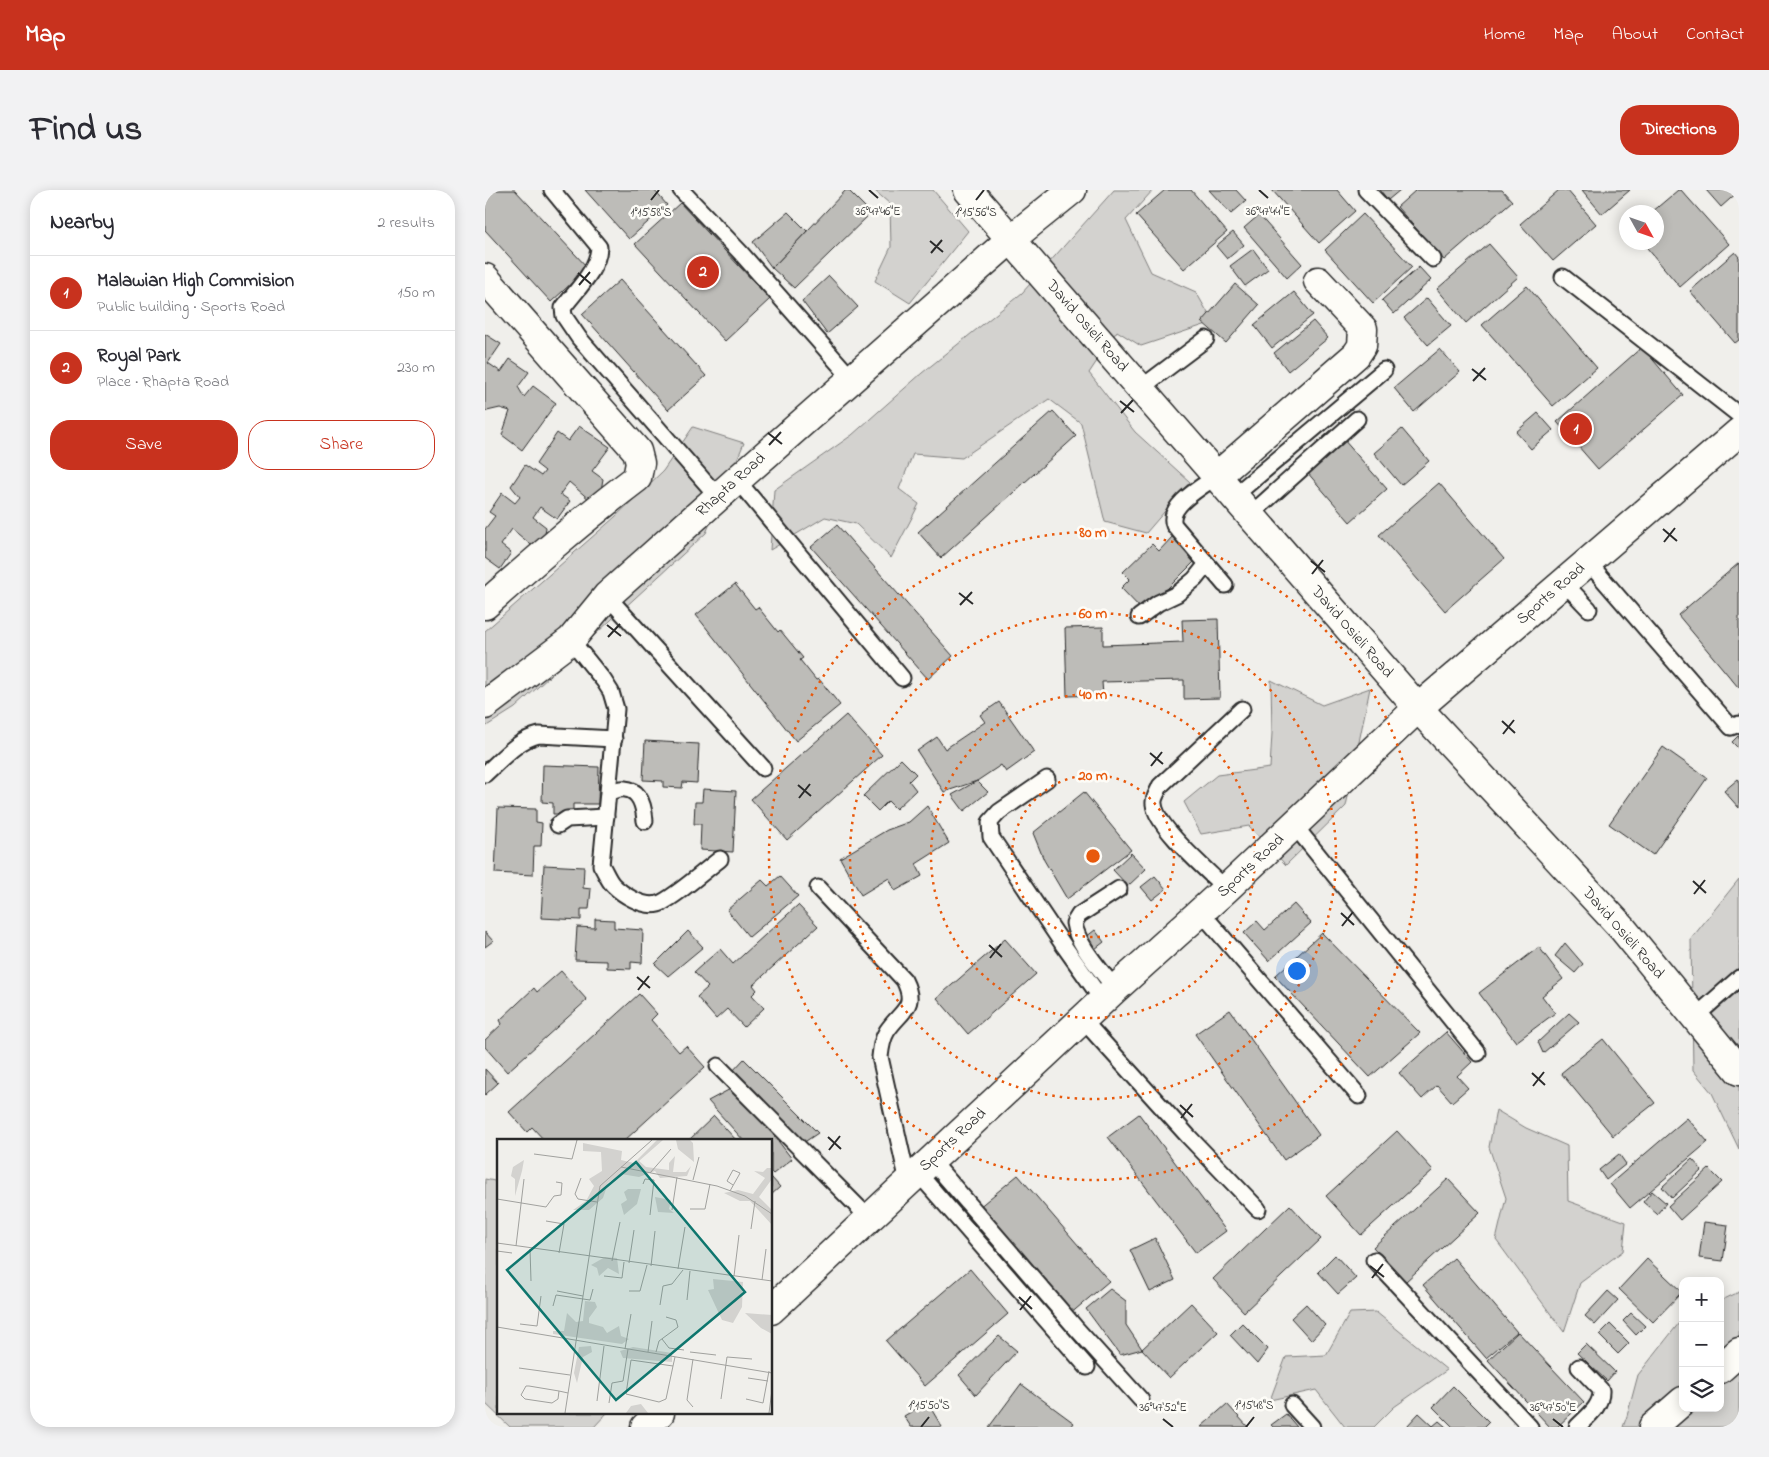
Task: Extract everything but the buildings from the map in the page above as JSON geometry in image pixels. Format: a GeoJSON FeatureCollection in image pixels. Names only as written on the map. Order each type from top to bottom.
{"type":"FeatureCollection","features":[{"type":"Feature","properties":{"kind":"street","name":"David Osieli Road"},"geometry":{"type":"LineString","coordinates":[[968,190],[1418,708],[1623,929],[1739,1070]]}},
{"type":"Feature","properties":{"kind":"street","name":"Rhapta Road"},"geometry":{"type":"LineString","coordinates":[[485,705],[571,640],[607,596],[1011,239],[1072,190]]}},
{"type":"Feature","properties":{"kind":"street"},"geometry":{"type":"LineString","coordinates":[[485,278],[637,451],[640,463],[637,478],[549,548],[485,605]]}},
{"type":"Feature","properties":{"kind":"street"},"geometry":{"type":"LineString","coordinates":[[1234,496],[1362,346],[1363,329],[1318,282]]}},
{"type":"Feature","properties":{"kind":"street","name":"Sports Road"},"geometry":{"type":"LineString","coordinates":[[773,1308],[1109,995],[1227,889],[1418,708],[1739,432]]}},
{"type":"Feature","properties":{"kind":"street"},"geometry":{"type":"LineString","coordinates":[[1722,1367],[1739,1352]]}},
{"type":"Feature","properties":{"kind":"street"},"geometry":{"type":"LineString","coordinates":[[1653,1427],[1679,1404]]}},
{"type":"Feature","properties":{"kind":"street"},"geometry":{"type":"LineString","coordinates":[[645,1427],[659,1414]]}},
{"type":"Feature","properties":{"kind":"lane"},"geometry":{"type":"LineString","coordinates":[[552,190],[599,247],[599,258],[563,308],[564,316],[579,338],[727,489],[902,678]]}},
{"type":"Feature","properties":{"kind":"lane"},"geometry":{"type":"LineString","coordinates":[[681,190],[740,252],[852,379]]}},
{"type":"Feature","properties":{"kind":"lane"},"geometry":{"type":"LineString","coordinates":[[1366,190],[1433,259]]}},
{"type":"Feature","properties":{"kind":"lane"},"geometry":{"type":"LineString","coordinates":[[1563,277],[1739,415]]}},
{"type":"Feature","properties":{"kind":"lane"},"geometry":{"type":"LineString","coordinates":[[1141,388],[1206,339]]}},
{"type":"Feature","properties":{"kind":"lane"},"geometry":{"type":"LineString","coordinates":[[1234,496],[1384,370]]}},
{"type":"Feature","properties":{"kind":"lane"},"geometry":{"type":"LineString","coordinates":[[1225,585],[1174,525],[1172,520],[1173,513],[1179,505],[1234,496],[1357,419]]}},
{"type":"Feature","properties":{"kind":"lane"},"geometry":{"type":"LineString","coordinates":[[1588,562],[1731,727],[1739,724]]}},
{"type":"Feature","properties":{"kind":"lane"},"geometry":{"type":"LineString","coordinates":[[1139,617],[1177,594],[1195,579],[1207,564]]}},
{"type":"Feature","properties":{"kind":"lane"},"geometry":{"type":"LineString","coordinates":[[1564,583],[1589,609]]}},
{"type":"Feature","properties":{"kind":"lane"},"geometry":{"type":"LineString","coordinates":[[607,596],[763,768]]}},
{"type":"Feature","properties":{"kind":"lane"},"geometry":{"type":"LineString","coordinates":[[571,640],[604,681],[611,692],[616,709],[601,865],[612,884],[624,894],[639,902],[652,905],[665,902],[720,859]]}},
{"type":"Feature","properties":{"kind":"lane"},"geometry":{"type":"LineString","coordinates":[[1227,889],[1167,829],[1156,814],[1153,801],[1160,786],[1242,709]]}},
{"type":"Feature","properties":{"kind":"lane"},"geometry":{"type":"LineString","coordinates":[[485,774],[520,743],[531,737],[539,735],[614,739]]}},
{"type":"Feature","properties":{"kind":"lane"},"geometry":{"type":"LineString","coordinates":[[1047,779],[999,812],[990,822],[991,837],[1064,946],[1109,995]]}},
{"type":"Feature","properties":{"kind":"lane"},"geometry":{"type":"LineString","coordinates":[[609,792],[625,789],[633,791],[639,796],[643,804],[645,821]]}},
{"type":"Feature","properties":{"kind":"lane"},"geometry":{"type":"LineString","coordinates":[[558,825],[567,819],[606,817]]}},
{"type":"Feature","properties":{"kind":"lane"},"geometry":{"type":"LineString","coordinates":[[1294,825],[1478,1053]]}},
{"type":"Feature","properties":{"kind":"lane"},"geometry":{"type":"LineString","coordinates":[[818,888],[904,980],[910,991],[909,1006],[887,1032],[882,1042],[880,1057],[919,1172],[1087,1367]]}},
{"type":"Feature","properties":{"kind":"lane"},"geometry":{"type":"LineString","coordinates":[[1109,995],[1075,932],[1074,924],[1079,915],[1119,889]]}},
{"type":"Feature","properties":{"kind":"lane"},"geometry":{"type":"LineString","coordinates":[[1201,912],[1359,1096]]}},
{"type":"Feature","properties":{"kind":"lane"},"geometry":{"type":"LineString","coordinates":[[1695,1017],[1739,978]]}},
{"type":"Feature","properties":{"kind":"lane"},"geometry":{"type":"LineString","coordinates":[[1082,1020],[1258,1209]]}},
{"type":"Feature","properties":{"kind":"lane"},"geometry":{"type":"LineString","coordinates":[[718,1066],[869,1218]]}},
{"type":"Feature","properties":{"kind":"lane"},"geometry":{"type":"LineString","coordinates":[[919,1172],[1075,1327],[1141,1400]]}},
{"type":"Feature","properties":{"kind":"lane"},"geometry":{"type":"LineString","coordinates":[[1374,1260],[1530,1427]]}},
{"type":"Feature","properties":{"kind":"lane"},"geometry":{"type":"LineString","coordinates":[[1579,1367],[1601,1390],[1601,1397],[1599,1404],[1579,1426]]}},
{"type":"Feature","properties":{"kind":"lane"},"geometry":{"type":"LineString","coordinates":[[1292,1405],[1312,1427]]}},
{"type":"Feature","properties":{"kind":"shaded area"},"geometry":{"type":"Polygon","coordinates":[[[874,190],[933,190],[968,231],[910,303],[875,281],[891,247],[890,204],[874,190]]]}},
{"type":"Feature","properties":{"kind":"shaded area"},"geometry":{"type":"Polygon","coordinates":[[[1114,190],[1153,190],[1126,220],[1151,272],[1196,292],[1213,322],[1141,346],[1117,331],[1089,373],[1135,432],[1190,482],[1146,533],[1105,522],[1081,423],[1049,399],[962,458],[913,454],[899,489],[919,504],[891,558],[856,524],[825,517],[770,550],[774,490],[852,435],[922,373],[1022,293],[1114,190]]]}},
{"type":"Feature","properties":{"kind":"shaded area"},"geometry":{"type":"Polygon","coordinates":[[[693,427],[744,443],[706,533],[515,708],[485,727],[485,631],[615,517],[663,471],[693,427]]]}},
{"type":"Feature","properties":{"kind":"shaded area"},"geometry":{"type":"Polygon","coordinates":[[[1271,680],[1322,705],[1370,688],[1346,806],[1286,865],[1249,826],[1201,834],[1184,802],[1217,775],[1270,768],[1272,733],[1271,680]]]}},
{"type":"Feature","properties":{"kind":"shaded area"},"geometry":{"type":"Polygon","coordinates":[[[1739,879],[1739,1149],[1712,1093],[1693,1070],[1691,939],[1739,879]]]}},
{"type":"Feature","properties":{"kind":"shaded area"},"geometry":{"type":"Polygon","coordinates":[[[1496,1110],[1526,1128],[1567,1146],[1568,1201],[1626,1222],[1623,1251],[1580,1283],[1564,1332],[1496,1240],[1506,1198],[1489,1147],[1496,1110]]]}},
{"type":"Feature","properties":{"kind":"shaded area"},"geometry":{"type":"Polygon","coordinates":[[[485,1179],[497,1182],[497,1414],[606,1414],[594,1427],[510,1427],[485,1403],[485,1179]]]}},
{"type":"Feature","properties":{"kind":"shaded area"},"geometry":{"type":"Polygon","coordinates":[[[1739,1292],[1739,1427],[1623,1427],[1638,1375],[1679,1323],[1679,1412],[1724,1412],[1724,1299],[1739,1292]]]}},
{"type":"Feature","properties":{"kind":"shaded area"},"geometry":{"type":"Polygon","coordinates":[[[1376,1312],[1447,1370],[1394,1407],[1374,1427],[1345,1427],[1316,1390],[1270,1400],[1286,1357],[1326,1355],[1350,1313],[1376,1312]]]}},
{"type":"Feature","properties":{"kind":"place","name":"Royal Park"},"geometry":{"type":"Point","coordinates":[703,272]}},
{"type":"Feature","properties":{"kind":"place","name":"Malawian High Commision"},"geometry":{"type":"Point","coordinates":[1576,429]}}]}
